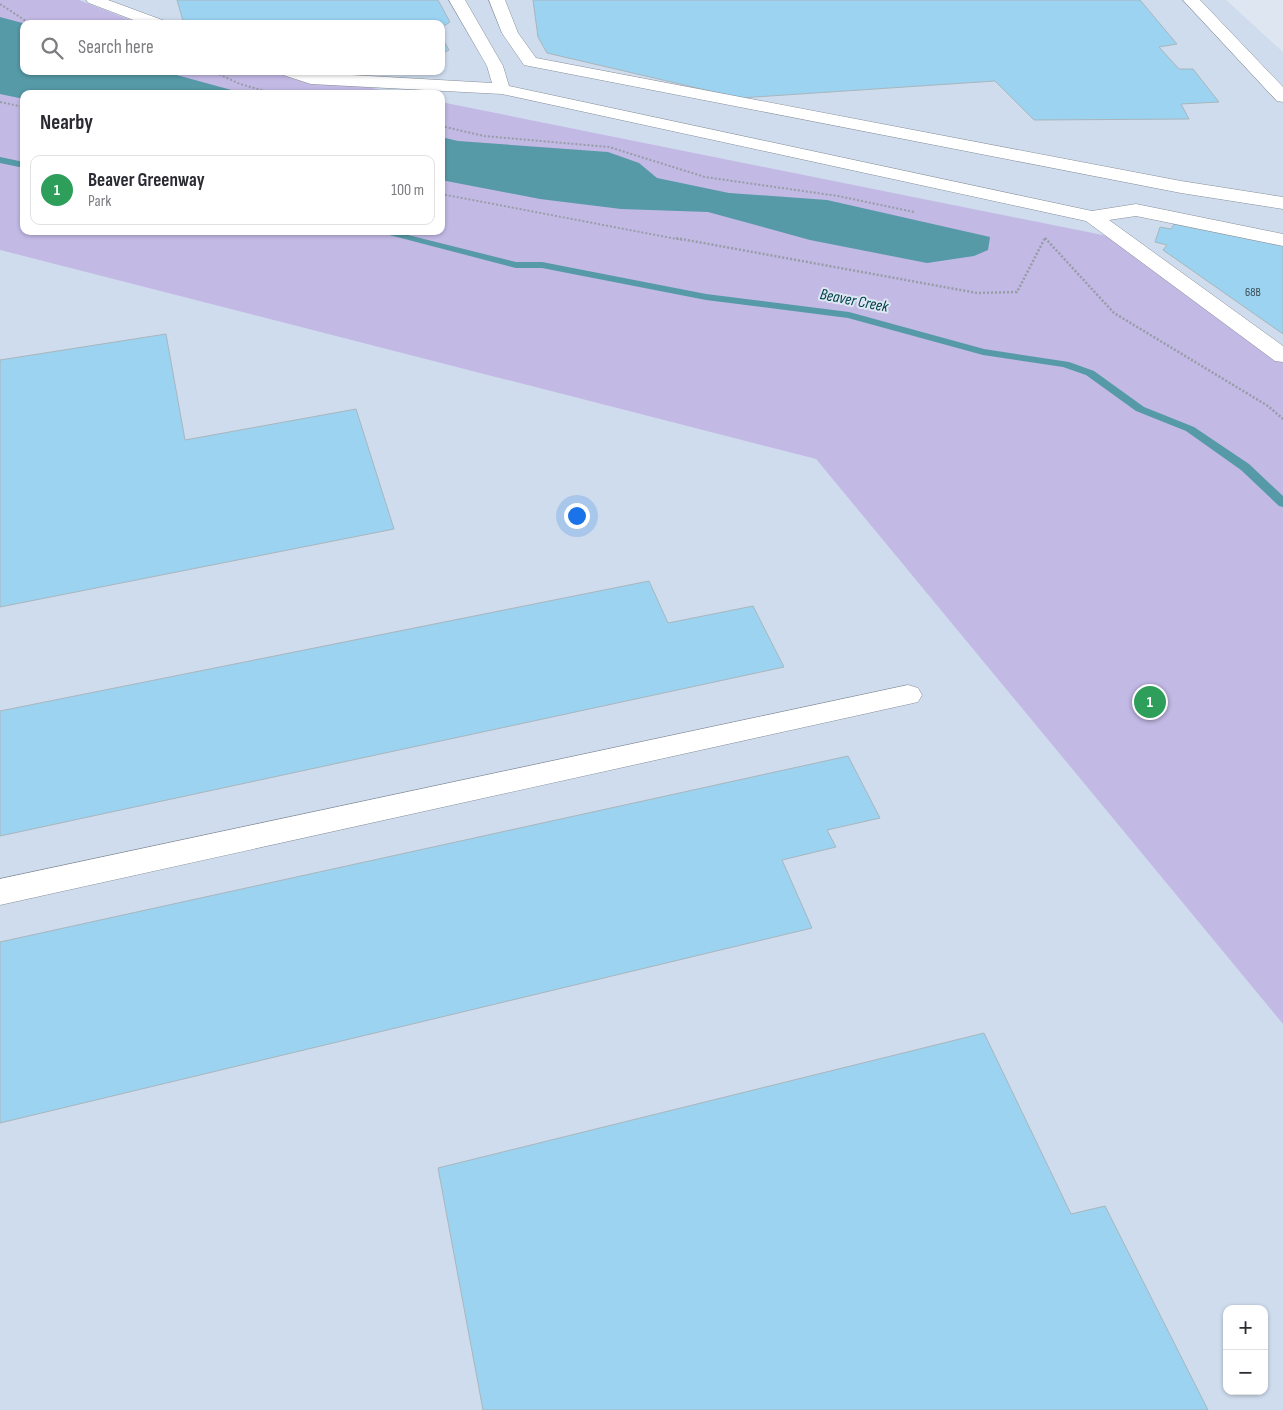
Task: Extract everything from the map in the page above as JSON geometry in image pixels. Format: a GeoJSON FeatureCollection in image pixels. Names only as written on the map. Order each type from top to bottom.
{"type":"FeatureCollection","features":[{"type":"Feature","properties":{"kind":"lane"},"geometry":{"type":"LineString","coordinates":[[94,0],[148,20]]}},
{"type":"Feature","properties":{"kind":"lane"},"geometry":{"type":"LineString","coordinates":[[457,0],[495,66],[502,89]]}},
{"type":"Feature","properties":{"kind":"lane"},"geometry":{"type":"LineString","coordinates":[[497,0],[502,21],[530,62],[1180,187],[1283,203]]}},
{"type":"Feature","properties":{"kind":"lane"},"geometry":{"type":"LineString","coordinates":[[1190,0],[1283,97]]}},
{"type":"Feature","properties":{"kind":"lane"},"geometry":{"type":"LineString","coordinates":[[300,75],[311,79],[502,89],[1092,217],[1136,210],[1283,240]]}},
{"type":"Feature","properties":{"kind":"lane"},"geometry":{"type":"LineString","coordinates":[[1092,217],[1283,356]]}},
{"type":"Feature","properties":{"kind":"lane"},"geometry":{"type":"LineString","coordinates":[[0,892],[908,695]]}},
{"type":"Feature","properties":{"kind":"path"},"geometry":{"type":"LineString","coordinates":[[0,4],[24,20]]}},
{"type":"Feature","properties":{"kind":"path"},"geometry":{"type":"LineString","coordinates":[[221,75],[240,84],[264,90]]}},
{"type":"Feature","properties":{"kind":"path"},"geometry":{"type":"LineString","coordinates":[[0,102],[20,106]]}},
{"type":"Feature","properties":{"kind":"path"},"geometry":{"type":"LineString","coordinates":[[445,127],[484,136],[609,147],[706,177],[838,196],[922,213]]}},
{"type":"Feature","properties":{"kind":"path"},"geometry":{"type":"LineString","coordinates":[[445,195],[596,224],[977,292],[1017,292],[1045,238]]}},
{"type":"Feature","properties":{"kind":"path"},"geometry":{"type":"LineString","coordinates":[[1036,236],[1045,238],[1114,314],[1268,406],[1283,419]]}},
{"type":"Feature","properties":{"kind":"shaded area"},"geometry":{"type":"Polygon","coordinates":[[[0,0],[79,0],[131,20],[20,20],[20,75],[309,75],[382,90],[20,90],[20,235],[445,235],[445,103],[1108,236],[1283,354],[1283,1024],[816,459],[0,250],[0,0]]]}},
{"type":"Feature","properties":{"kind":"shaded area"},"geometry":{"type":"Polygon","coordinates":[[[79,0],[1226,0],[1283,52],[1283,354],[1108,236],[445,103],[445,90],[382,90],[309,75],[445,75],[445,20],[131,20],[79,0]]]}},
{"type":"Feature","properties":{"kind":"shaded area"},"geometry":{"type":"Polygon","coordinates":[[[0,250],[816,459],[1283,1024],[1283,1410],[0,1410],[0,250]]]}},
{"type":"Feature","properties":{"kind":"water"},"geometry":{"type":"Polygon","coordinates":[[[0,17],[20,22],[20,75],[177,75],[231,90],[20,90],[20,98],[0,94],[0,17]]]}},
{"type":"Feature","properties":{"kind":"water"},"geometry":{"type":"Polygon","coordinates":[[[445,138],[458,141],[608,152],[639,163],[657,178],[729,193],[827,200],[990,237],[988,250],[974,256],[927,263],[810,240],[708,212],[621,209],[540,199],[445,181],[445,138]]]}},
{"type":"Feature","properties":{"kind":"building"},"geometry":{"type":"Polygon","coordinates":[[[177,0],[438,0],[450,22],[445,25],[445,20],[183,20],[177,0]]]}},
{"type":"Feature","properties":{"kind":"building"},"geometry":{"type":"Polygon","coordinates":[[[533,0],[1140,0],[1177,44],[1159,47],[1179,69],[1193,69],[1219,102],[1181,104],[1189,119],[1034,120],[995,81],[740,98],[547,53],[538,37],[533,0]]]}},
{"type":"Feature","properties":{"kind":"building"},"geometry":{"type":"Polygon","coordinates":[[[445,43],[449,50],[445,52],[445,43]]]}},
{"type":"Feature","properties":{"kind":"building"},"geometry":{"type":"Polygon","coordinates":[[[1174,224],[1283,246],[1283,334],[1163,250],[1167,245],[1155,242],[1160,227],[1171,229],[1174,224]]]}},
{"type":"Feature","properties":{"kind":"building"},"geometry":{"type":"Polygon","coordinates":[[[166,334],[185,440],[356,409],[394,529],[0,607],[0,360],[166,334]]]}},
{"type":"Feature","properties":{"kind":"building"},"geometry":{"type":"Polygon","coordinates":[[[649,581],[668,623],[753,606],[784,667],[0,836],[0,711],[649,581]]]}},
{"type":"Feature","properties":{"kind":"building"},"geometry":{"type":"Polygon","coordinates":[[[848,756],[880,818],[827,830],[836,847],[782,860],[812,928],[0,1123],[0,942],[848,756]]]}},
{"type":"Feature","properties":{"kind":"building"},"geometry":{"type":"Polygon","coordinates":[[[984,1033],[1071,1214],[1105,1206],[1208,1410],[483,1410],[438,1168],[984,1033]]]}},
{"type":"Feature","properties":{"kind":"waterway","name":"Beaver Creek"},"geometry":{"type":"LineString","coordinates":[[0,160],[20,164]]}},
{"type":"Feature","properties":{"kind":"waterway","name":"Beaver Creek"},"geometry":{"type":"LineString","coordinates":[[395,235],[516,265],[542,265],[706,297],[849,315],[983,352],[1065,364],[1090,373],[1140,409],[1190,429],[1245,467],[1283,503]]}},
{"type":"Feature","properties":{"kind":"place","name":"Beaver Greenway"},"geometry":{"type":"Point","coordinates":[1150,702]}}]}
